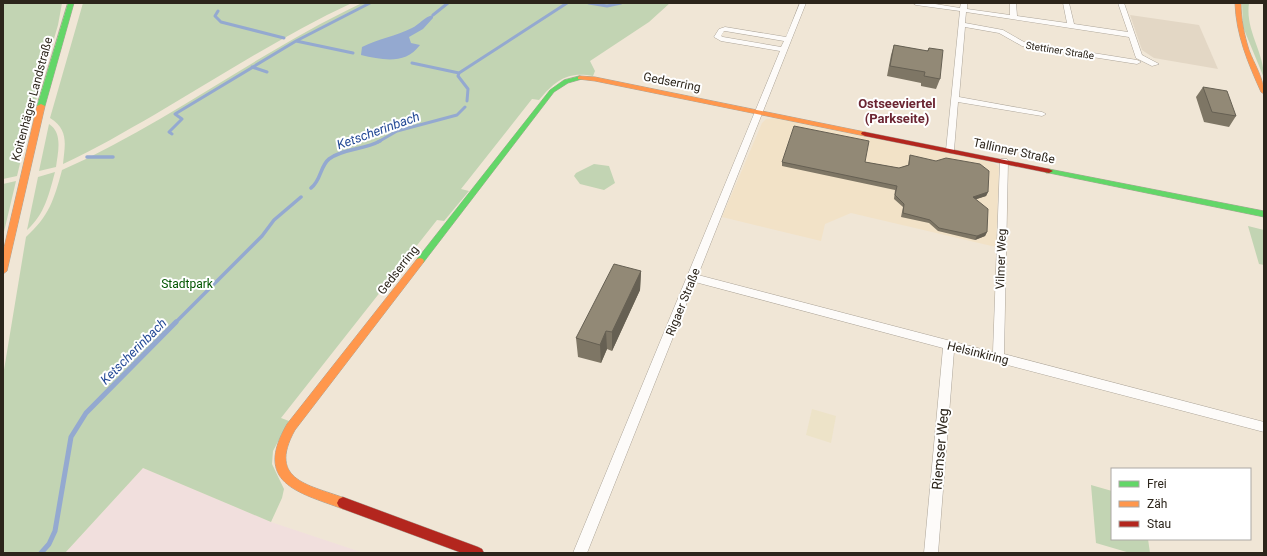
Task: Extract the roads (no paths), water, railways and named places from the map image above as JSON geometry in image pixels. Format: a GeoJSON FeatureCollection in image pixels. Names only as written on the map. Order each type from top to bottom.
{"type":"FeatureCollection","features":[{"type":"Feature","properties":{"kind":"street","name":"Koitenhäger Landstraße"},"geometry":{"type":"LineString","coordinates":[[3,271],[39,113],[70,3]]}},
{"type":"Feature","properties":{"kind":"street","name":"Rigaer Straße"},"geometry":{"type":"LineString","coordinates":[[580,553],[693,278],[803,3]]}},
{"type":"Feature","properties":{"kind":"street"},"geometry":{"type":"LineString","coordinates":[[916,3],[964,7],[1014,18],[1132,35]]}},
{"type":"Feature","properties":{"kind":"street"},"geometry":{"type":"LineString","coordinates":[[1013,3],[1014,18]]}},
{"type":"Feature","properties":{"kind":"street"},"geometry":{"type":"LineString","coordinates":[[1066,3],[1071,26]]}},
{"type":"Feature","properties":{"kind":"street"},"geometry":{"type":"LineString","coordinates":[[1121,3],[1139,56],[1155,64]]}},
{"type":"Feature","properties":{"kind":"street"},"geometry":{"type":"LineString","coordinates":[[1238,3],[1237,9],[1243,45],[1264,92]]}},
{"type":"Feature","properties":{"kind":"street"},"geometry":{"type":"LineString","coordinates":[[950,150],[964,7]]}},
{"type":"Feature","properties":{"kind":"street","name":"Stettiner Straße"},"geometry":{"type":"LineString","coordinates":[[962,25],[1001,31],[1022,44],[1137,62]]}},
{"type":"Feature","properties":{"kind":"street"},"geometry":{"type":"LineString","coordinates":[[784,50],[721,39],[718,36],[721,30],[725,29],[788,40]]}},
{"type":"Feature","properties":{"kind":"street","name":"Gedserring"},"geometry":{"type":"LineString","coordinates":[[478,553],[296,485],[280,466],[280,453],[283,440],[556,86],[575,78],[595,79],[759,111]]}},
{"type":"Feature","properties":{"kind":"street"},"geometry":{"type":"LineString","coordinates":[[955,99],[1042,114]]}},
{"type":"Feature","properties":{"kind":"street","name":"Tallinner Straße"},"geometry":{"type":"LineString","coordinates":[[759,111],[1264,214]]}},
{"type":"Feature","properties":{"kind":"street","name":"Vilmer Weg"},"geometry":{"type":"LineString","coordinates":[[998,358],[1004,161]]}},
{"type":"Feature","properties":{"kind":"street","name":"Helsinkiring"},"geometry":{"type":"LineString","coordinates":[[693,278],[1264,427]]}},
{"type":"Feature","properties":{"kind":"street","name":"Riemser Weg"},"geometry":{"type":"LineString","coordinates":[[931,553],[949,345]]}},
{"type":"Feature","properties":{"kind":"water"},"geometry":{"type":"Polygon","coordinates":[[[433,15],[433,18],[423,29],[409,37],[411,43],[420,45],[408,56],[385,59],[361,55],[362,47],[406,31],[427,17],[433,15]]]}},
{"type":"Feature","properties":{"kind":"waterway"},"geometry":{"type":"LineString","coordinates":[[296,41],[370,3]]}},
{"type":"Feature","properties":{"kind":"waterway"},"geometry":{"type":"LineString","coordinates":[[433,15],[448,3]]}},
{"type":"Feature","properties":{"kind":"waterway","name":"Ketscherinbach"},"geometry":{"type":"LineString","coordinates":[[459,73],[567,3]]}},
{"type":"Feature","properties":{"kind":"waterway","name":"Ketscherinbach"},"geometry":{"type":"LineString","coordinates":[[589,3],[607,6],[621,3]]}},
{"type":"Feature","properties":{"kind":"waterway"},"geometry":{"type":"LineString","coordinates":[[218,11],[215,16],[221,22],[284,38]]}},
{"type":"Feature","properties":{"kind":"waterway"},"geometry":{"type":"LineString","coordinates":[[253,67],[296,41]]}},
{"type":"Feature","properties":{"kind":"waterway"},"geometry":{"type":"LineString","coordinates":[[296,41],[353,53]]}},
{"type":"Feature","properties":{"kind":"waterway"},"geometry":{"type":"LineString","coordinates":[[412,63],[459,73]]}},
{"type":"Feature","properties":{"kind":"waterway"},"geometry":{"type":"LineString","coordinates":[[172,134],[169,132],[182,119],[175,114],[253,67]]}},
{"type":"Feature","properties":{"kind":"waterway"},"geometry":{"type":"LineString","coordinates":[[253,67],[267,72]]}},
{"type":"Feature","properties":{"kind":"waterway","name":"Ketscherinbach"},"geometry":{"type":"LineString","coordinates":[[459,73],[458,76],[468,89],[467,101]]}},
{"type":"Feature","properties":{"kind":"waterway","name":"Ketscherinbach"},"geometry":{"type":"LineString","coordinates":[[378,142],[397,131],[457,115],[465,107]]}},
{"type":"Feature","properties":{"kind":"waterway","name":"Ketscherinbach"},"geometry":{"type":"LineString","coordinates":[[311,188],[317,182],[326,162],[329,159],[335,155],[378,142]]}},
{"type":"Feature","properties":{"kind":"waterway"},"geometry":{"type":"LineString","coordinates":[[87,157],[113,157]]}},
{"type":"Feature","properties":{"kind":"waterway","name":"Ketscherinbach"},"geometry":{"type":"LineString","coordinates":[[176,322],[262,236],[274,220],[301,197]]}},
{"type":"Feature","properties":{"kind":"waterway","name":"Ketscherinbach"},"geometry":{"type":"LineString","coordinates":[[41,553],[49,544],[55,531],[71,437],[86,413],[176,322]]}},
{"type":"Feature","properties":{"kind":"district","name":"Ostseeviertel (Parkseite)"},"geometry":{"type":"Point","coordinates":[897,110]}},
{"type":"Feature","properties":{"kind":"park label","name":"Stadtpark"},"geometry":{"type":"Point","coordinates":[187,284]}}]}
